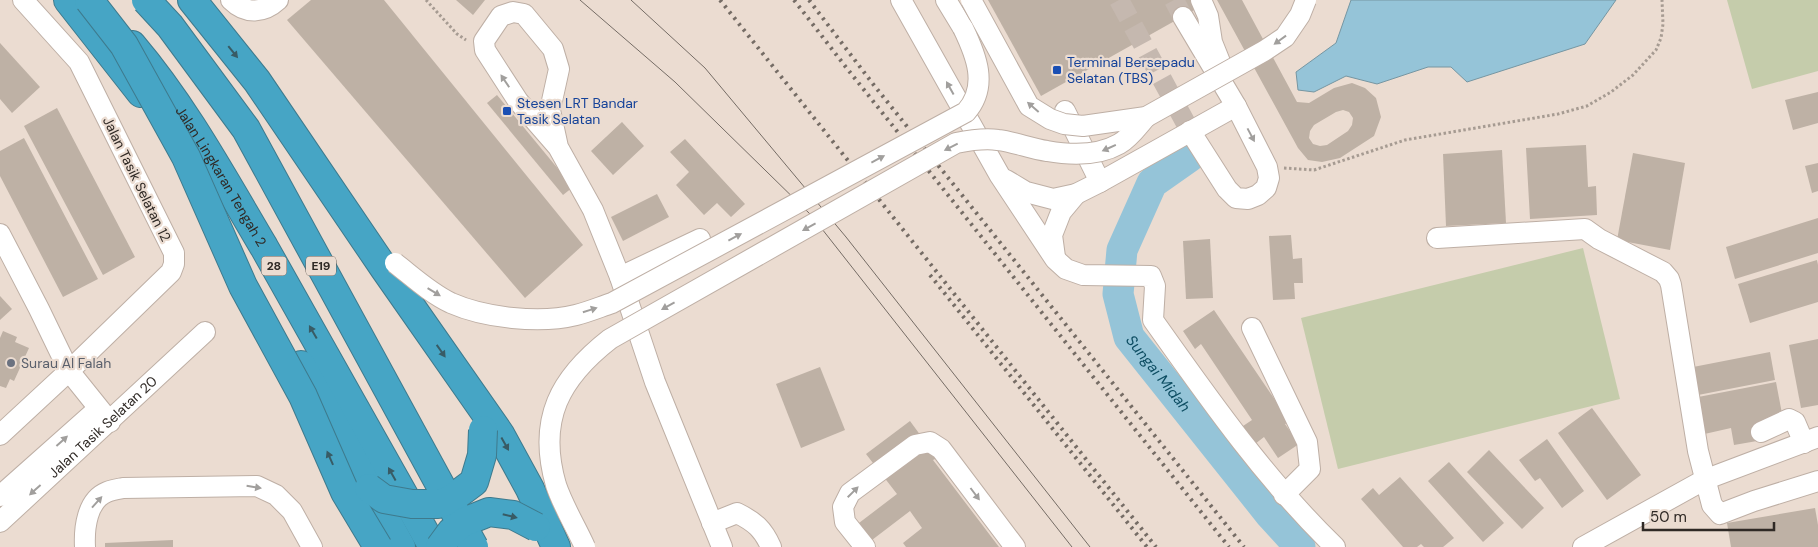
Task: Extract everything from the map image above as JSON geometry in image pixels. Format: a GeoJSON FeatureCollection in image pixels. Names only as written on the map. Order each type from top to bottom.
{"type":"FeatureCollection","features":[{"type":"Feature","properties":{"kind":"highway"},"geometry":{"type":"LineString","coordinates":[[68,0],[137,88],[249,271],[401,547]]}},
{"type":"Feature","properties":{"kind":"highway"},"geometry":{"type":"LineString","coordinates":[[89,0],[124,45],[186,157],[243,286],[303,396],[345,492],[378,547]]}},
{"type":"Feature","properties":{"kind":"highway","name":"Jalan Lingkaran Tengah 2"},"geometry":{"type":"LineString","coordinates":[[93,0],[154,71],[215,163],[433,547]]}},
{"type":"Feature","properties":{"kind":"highway"},"geometry":{"type":"LineString","coordinates":[[147,0],[192,52],[222,92],[278,178],[486,547]]}},
{"type":"Feature","properties":{"kind":"highway","name":"E19"},"geometry":{"type":"LineString","coordinates":[[147,0],[170,26],[246,129],[474,547]]}},
{"type":"Feature","properties":{"kind":"highway"},"geometry":{"type":"LineString","coordinates":[[192,0],[258,81],[480,417],[500,434],[526,481],[556,547]]}},
{"type":"Feature","properties":{"kind":"highway"},"geometry":{"type":"LineString","coordinates":[[369,488],[384,499],[412,504],[438,504],[450,500],[474,482],[482,455],[480,417]]}},
{"type":"Feature","properties":{"kind":"highway"},"geometry":{"type":"LineString","coordinates":[[440,547],[451,532],[464,522],[489,512],[513,515],[543,537]]}},
{"type":"Feature","properties":{"kind":"street","name":"Jalan Tasik Selatan 12"},"geometry":{"type":"LineString","coordinates":[[0,435],[69,372],[171,272],[174,264],[174,253],[79,62],[23,0]]}},
{"type":"Feature","properties":{"kind":"street"},"geometry":{"type":"LineString","coordinates":[[212,25],[234,2],[259,11],[270,8],[278,0]]}},
{"type":"Feature","properties":{"kind":"street"},"geometry":{"type":"LineString","coordinates":[[901,0],[1000,176],[1055,259],[1066,270],[1083,275],[1151,276],[1156,286],[1153,320],[1234,434],[1284,495],[1335,547]]}},
{"type":"Feature","properties":{"kind":"street"},"geometry":{"type":"LineString","coordinates":[[258,81],[395,263],[424,287],[451,303],[477,312],[503,317],[553,318],[567,316],[612,303],[966,112],[972,105],[977,92],[979,78],[975,53],[946,0]]}},
{"type":"Feature","properties":{"kind":"street"},"geometry":{"type":"LineString","coordinates":[[956,0],[963,28]]}},
{"type":"Feature","properties":{"kind":"street"},"geometry":{"type":"LineString","coordinates":[[971,0],[1029,106],[1050,119],[1064,124],[1083,126],[1146,117]]}},
{"type":"Feature","properties":{"kind":"street"},"geometry":{"type":"LineString","coordinates":[[1201,0],[1208,16],[1220,74]]}},
{"type":"Feature","properties":{"kind":"street"},"geometry":{"type":"LineString","coordinates":[[585,547],[557,486],[551,463],[550,434],[552,417],[559,397],[571,376],[588,356],[610,339],[956,143],[977,139],[1000,140],[1048,151],[1071,153],[1102,152],[1120,144],[1146,117],[1285,38],[1300,15],[1306,0]]}},
{"type":"Feature","properties":{"kind":"street"},"geometry":{"type":"LineString","coordinates":[[558,147],[550,110],[558,69],[553,49],[524,14],[513,12],[501,16],[484,42],[484,50],[518,101],[558,147],[593,210],[620,277],[656,382],[722,547]]}},
{"type":"Feature","properties":{"kind":"street"},"geometry":{"type":"LineString","coordinates":[[1183,17],[1220,74],[1267,167],[1269,178],[1266,188],[1258,195],[1248,199],[1236,198],[1228,189],[1190,131]]}},
{"type":"Feature","properties":{"kind":"street"},"geometry":{"type":"LineString","coordinates":[[1172,98],[1220,74]]}},
{"type":"Feature","properties":{"kind":"street"},"geometry":{"type":"LineString","coordinates":[[1000,176],[1026,192],[1053,199],[1076,194],[1236,106]]}},
{"type":"Feature","properties":{"kind":"street"},"geometry":{"type":"LineString","coordinates":[[1065,111],[1100,182]]}},
{"type":"Feature","properties":{"kind":"street"},"geometry":{"type":"LineString","coordinates":[[1055,259],[1052,235],[1061,212],[1076,194]]}},
{"type":"Feature","properties":{"kind":"street"},"geometry":{"type":"LineString","coordinates":[[1437,238],[1585,228],[1599,239],[1663,272],[1669,279],[1671,286],[1698,451],[1712,505],[1720,514],[1818,481]]}},
{"type":"Feature","properties":{"kind":"street"},"geometry":{"type":"LineString","coordinates":[[0,234],[69,372],[104,416]]}},
{"type":"Feature","properties":{"kind":"street"},"geometry":{"type":"LineString","coordinates":[[620,277],[700,239]]}},
{"type":"Feature","properties":{"kind":"street"},"geometry":{"type":"LineString","coordinates":[[1252,328],[1307,442],[1310,469],[1284,495]]}},
{"type":"Feature","properties":{"kind":"street","name":"Jalan Tasik Selatan 20"},"geometry":{"type":"LineString","coordinates":[[0,496],[104,416],[206,332]]}},
{"type":"Feature","properties":{"kind":"street","name":"Jalan Tasik Selatan 20"},"geometry":{"type":"LineString","coordinates":[[0,522],[104,416]]}},
{"type":"Feature","properties":{"kind":"street"},"geometry":{"type":"LineString","coordinates":[[1583,547],[1704,480],[1811,440],[1795,422],[1789,419],[1761,432]]}},
{"type":"Feature","properties":{"kind":"street"},"geometry":{"type":"LineString","coordinates":[[865,547],[845,522],[843,507],[850,493],[915,445],[930,442],[941,449],[1015,547]]}},
{"type":"Feature","properties":{"kind":"street"},"geometry":{"type":"LineString","coordinates":[[85,547],[88,514],[94,503],[106,492],[123,488],[257,486],[276,495],[292,511],[312,547]]}},
{"type":"Feature","properties":{"kind":"street"},"geometry":{"type":"LineString","coordinates":[[712,523],[737,513],[754,522],[767,537],[771,547]]}},
{"type":"Feature","properties":{"kind":"path"},"geometry":{"type":"LineString","coordinates":[[426,0],[457,34]]}},
{"type":"Feature","properties":{"kind":"path"},"geometry":{"type":"LineString","coordinates":[[1267,167],[1314,170],[1405,140],[1558,114],[1587,106],[1611,92],[1633,75],[1656,50],[1662,38],[1662,0]]}},
{"type":"Feature","properties":{"kind":"green space"},"geometry":{"type":"Polygon","coordinates":[[[1727,0],[1818,0],[1818,71],[1752,89],[1727,0]]]}},
{"type":"Feature","properties":{"kind":"green space"},"geometry":{"type":"Polygon","coordinates":[[[1583,248],[1620,399],[1338,469],[1301,318],[1583,248]]]}},
{"type":"Feature","properties":{"kind":"water"},"geometry":{"type":"Polygon","coordinates":[[[1351,0],[1616,0],[1585,44],[1467,82],[1451,67],[1428,67],[1377,84],[1346,76],[1314,92],[1298,90],[1296,72],[1336,43],[1351,0]]]}},
{"type":"Feature","properties":{"kind":"building"},"geometry":{"type":"Polygon","coordinates":[[[311,0],[384,0],[583,245],[525,298],[287,20],[311,0]]]}},
{"type":"Feature","properties":{"kind":"building"},"geometry":{"type":"Polygon","coordinates":[[[456,0],[485,0],[473,15],[456,0]]]}},
{"type":"Feature","properties":{"kind":"building","name":"Terminal Bersepadu Selatan (TBS)"},"geometry":{"type":"Polygon","coordinates":[[[988,0],[1212,0],[1041,96],[988,0]]]}},
{"type":"Feature","properties":{"kind":"building"},"geometry":{"type":"Polygon","coordinates":[[[1217,0],[1242,0],[1297,102],[1309,103],[1334,88],[1352,83],[1365,88],[1376,98],[1381,117],[1374,136],[1340,158],[1322,162],[1308,160],[1298,148],[1217,0]],[[1343,110],[1336,112],[1314,125],[1310,131],[1309,138],[1313,144],[1327,145],[1348,131],[1352,125],[1353,118],[1349,112],[1343,110]]]}},
{"type":"Feature","properties":{"kind":"building"},"geometry":{"type":"Polygon","coordinates":[[[0,43],[40,87],[12,113],[0,99],[0,43]]]}},
{"type":"Feature","properties":{"kind":"building"},"geometry":{"type":"Polygon","coordinates":[[[1818,92],[1818,123],[1793,130],[1785,100],[1818,92]]]}},
{"type":"Feature","properties":{"kind":"building"},"geometry":{"type":"Polygon","coordinates":[[[497,95],[573,187],[563,195],[487,103],[497,95]]]}},
{"type":"Feature","properties":{"kind":"building"},"geometry":{"type":"Polygon","coordinates":[[[57,108],[135,257],[103,275],[24,126],[57,108]]]}},
{"type":"Feature","properties":{"kind":"building"},"geometry":{"type":"Polygon","coordinates":[[[622,122],[644,146],[613,175],[591,151],[622,122]]]}},
{"type":"Feature","properties":{"kind":"building"},"geometry":{"type":"Polygon","coordinates":[[[24,138],[98,279],[63,297],[0,176],[0,151],[24,138]]]}},
{"type":"Feature","properties":{"kind":"building"},"geometry":{"type":"Polygon","coordinates":[[[685,139],[745,204],[731,217],[717,203],[704,215],[676,185],[689,172],[670,152],[685,139]]]}},
{"type":"Feature","properties":{"kind":"building"},"geometry":{"type":"Polygon","coordinates":[[[1586,145],[1588,187],[1596,186],[1597,215],[1530,219],[1526,148],[1586,145]]]}},
{"type":"Feature","properties":{"kind":"building"},"geometry":{"type":"Polygon","coordinates":[[[1502,150],[1506,223],[1446,226],[1443,154],[1502,150]]]}},
{"type":"Feature","properties":{"kind":"building"},"geometry":{"type":"Polygon","coordinates":[[[1633,153],[1685,163],[1670,250],[1617,240],[1633,153]]]}},
{"type":"Feature","properties":{"kind":"building"},"geometry":{"type":"Polygon","coordinates":[[[1818,163],[1818,191],[1812,193],[1805,166],[1818,163]]]}},
{"type":"Feature","properties":{"kind":"building"},"geometry":{"type":"Polygon","coordinates":[[[657,194],[669,217],[623,241],[611,217],[657,194]]]}},
{"type":"Feature","properties":{"kind":"building"},"geometry":{"type":"Polygon","coordinates":[[[1818,218],[1818,253],[1735,279],[1726,247],[1818,218]]]}},
{"type":"Feature","properties":{"kind":"building"},"geometry":{"type":"Polygon","coordinates":[[[1291,235],[1293,259],[1302,258],[1303,283],[1294,283],[1295,299],[1273,300],[1269,236],[1291,235]]]}},
{"type":"Feature","properties":{"kind":"building"},"geometry":{"type":"Polygon","coordinates":[[[1210,239],[1213,298],[1186,299],[1183,241],[1210,239]]]}},
{"type":"Feature","properties":{"kind":"building"},"geometry":{"type":"Polygon","coordinates":[[[1817,260],[1818,302],[1750,323],[1738,284],[1817,260]]]}},
{"type":"Feature","properties":{"kind":"building"},"geometry":{"type":"Polygon","coordinates":[[[0,296],[12,309],[0,320],[0,296]]]}},
{"type":"Feature","properties":{"kind":"building"},"geometry":{"type":"Polygon","coordinates":[[[1214,310],[1290,422],[1285,424],[1299,444],[1278,458],[1264,437],[1255,444],[1243,426],[1252,420],[1201,344],[1195,349],[1183,331],[1214,310]]]}},
{"type":"Feature","properties":{"kind":"building","name":"Surau Al Falah"},"geometry":{"type":"Polygon","coordinates":[[[3,331],[17,337],[15,342],[29,348],[14,381],[10,379],[6,388],[0,386],[0,338],[3,331]]]}},
{"type":"Feature","properties":{"kind":"building"},"geometry":{"type":"Polygon","coordinates":[[[1818,339],[1818,405],[1801,408],[1789,345],[1818,339]]]}},
{"type":"Feature","properties":{"kind":"building"},"geometry":{"type":"Polygon","coordinates":[[[1770,352],[1775,380],[1693,396],[1688,368],[1770,352]]]}},
{"type":"Feature","properties":{"kind":"building"},"geometry":{"type":"Polygon","coordinates":[[[820,367],[845,430],[801,448],[776,384],[820,367]]]}},
{"type":"Feature","properties":{"kind":"building"},"geometry":{"type":"Polygon","coordinates":[[[1776,382],[1783,419],[1754,424],[1757,441],[1734,445],[1731,428],[1700,435],[1693,398],[1776,382]]]}},
{"type":"Feature","properties":{"kind":"building"},"geometry":{"type":"Polygon","coordinates":[[[1592,408],[1641,475],[1607,500],[1558,433],[1592,408]]]}},
{"type":"Feature","properties":{"kind":"building"},"geometry":{"type":"Polygon","coordinates":[[[910,421],[937,458],[933,460],[999,547],[906,547],[903,543],[922,528],[910,511],[872,540],[859,523],[897,494],[866,454],[910,421]]]}},
{"type":"Feature","properties":{"kind":"building"},"geometry":{"type":"Polygon","coordinates":[[[1547,439],[1584,491],[1562,508],[1540,478],[1535,481],[1519,460],[1547,439]]]}},
{"type":"Feature","properties":{"kind":"building"},"geometry":{"type":"Polygon","coordinates":[[[1489,450],[1544,508],[1522,529],[1467,472],[1489,450]]]}},
{"type":"Feature","properties":{"kind":"building"},"geometry":{"type":"Polygon","coordinates":[[[1449,462],[1504,523],[1483,542],[1428,481],[1449,462]]]}},
{"type":"Feature","properties":{"kind":"building"},"geometry":{"type":"Polygon","coordinates":[[[1400,477],[1454,538],[1443,547],[1424,547],[1421,544],[1417,547],[1403,547],[1361,499],[1373,488],[1379,495],[1400,477]]]}},
{"type":"Feature","properties":{"kind":"building"},"geometry":{"type":"Polygon","coordinates":[[[1815,508],[1818,525],[1818,547],[1731,547],[1727,523],[1815,508]]]}},
{"type":"Feature","properties":{"kind":"building"},"geometry":{"type":"Polygon","coordinates":[[[173,540],[173,547],[105,547],[105,543],[173,540]]]}},
{"type":"Feature","properties":{"kind":"waterway","name":"Sungai Midah"},"geometry":{"type":"LineString","coordinates":[[1189,157],[1152,183],[1122,250],[1118,294],[1129,337],[1270,514],[1300,547]]}},
{"type":"Feature","properties":{"kind":"tunnel"},"geometry":{"type":"LineString","coordinates":[[1119,0],[1190,131]]}},
{"type":"Feature","properties":{"kind":"tunnel"},"geometry":{"type":"LineString","coordinates":[[1174,0],[1183,17]]}},
{"type":"Feature","properties":{"kind":"tram line"},"geometry":{"type":"LineString","coordinates":[[580,0],[675,82],[811,215],[1072,547]]}},
{"type":"Feature","properties":{"kind":"tram line"},"geometry":{"type":"LineString","coordinates":[[631,0],[705,68],[846,237],[1090,547]]}},
{"type":"Feature","properties":{"kind":"railway"},"geometry":{"type":"LineString","coordinates":[[720,0],[1156,547]]}},
{"type":"Feature","properties":{"kind":"railway"},"geometry":{"type":"LineString","coordinates":[[794,0],[1229,547]]}},
{"type":"Feature","properties":{"kind":"railway"},"geometry":{"type":"LineString","coordinates":[[809,0],[873,84],[1244,547]]}},
{"type":"Feature","properties":{"kind":"railway"},"geometry":{"type":"LineString","coordinates":[[930,275],[1147,547]]}},
{"type":"Feature","properties":{"kind":"place","name":"Terminal Bersepadu Selatan (TBS)"},"geometry":{"type":"Point","coordinates":[1057,70]}},
{"type":"Feature","properties":{"kind":"place","name":"Stesen LRT Bandar Tasik Selatan"},"geometry":{"type":"Point","coordinates":[507,111]}},
{"type":"Feature","properties":{"kind":"place","name":"Surau Al Falah"},"geometry":{"type":"Point","coordinates":[11,363]}}]}
